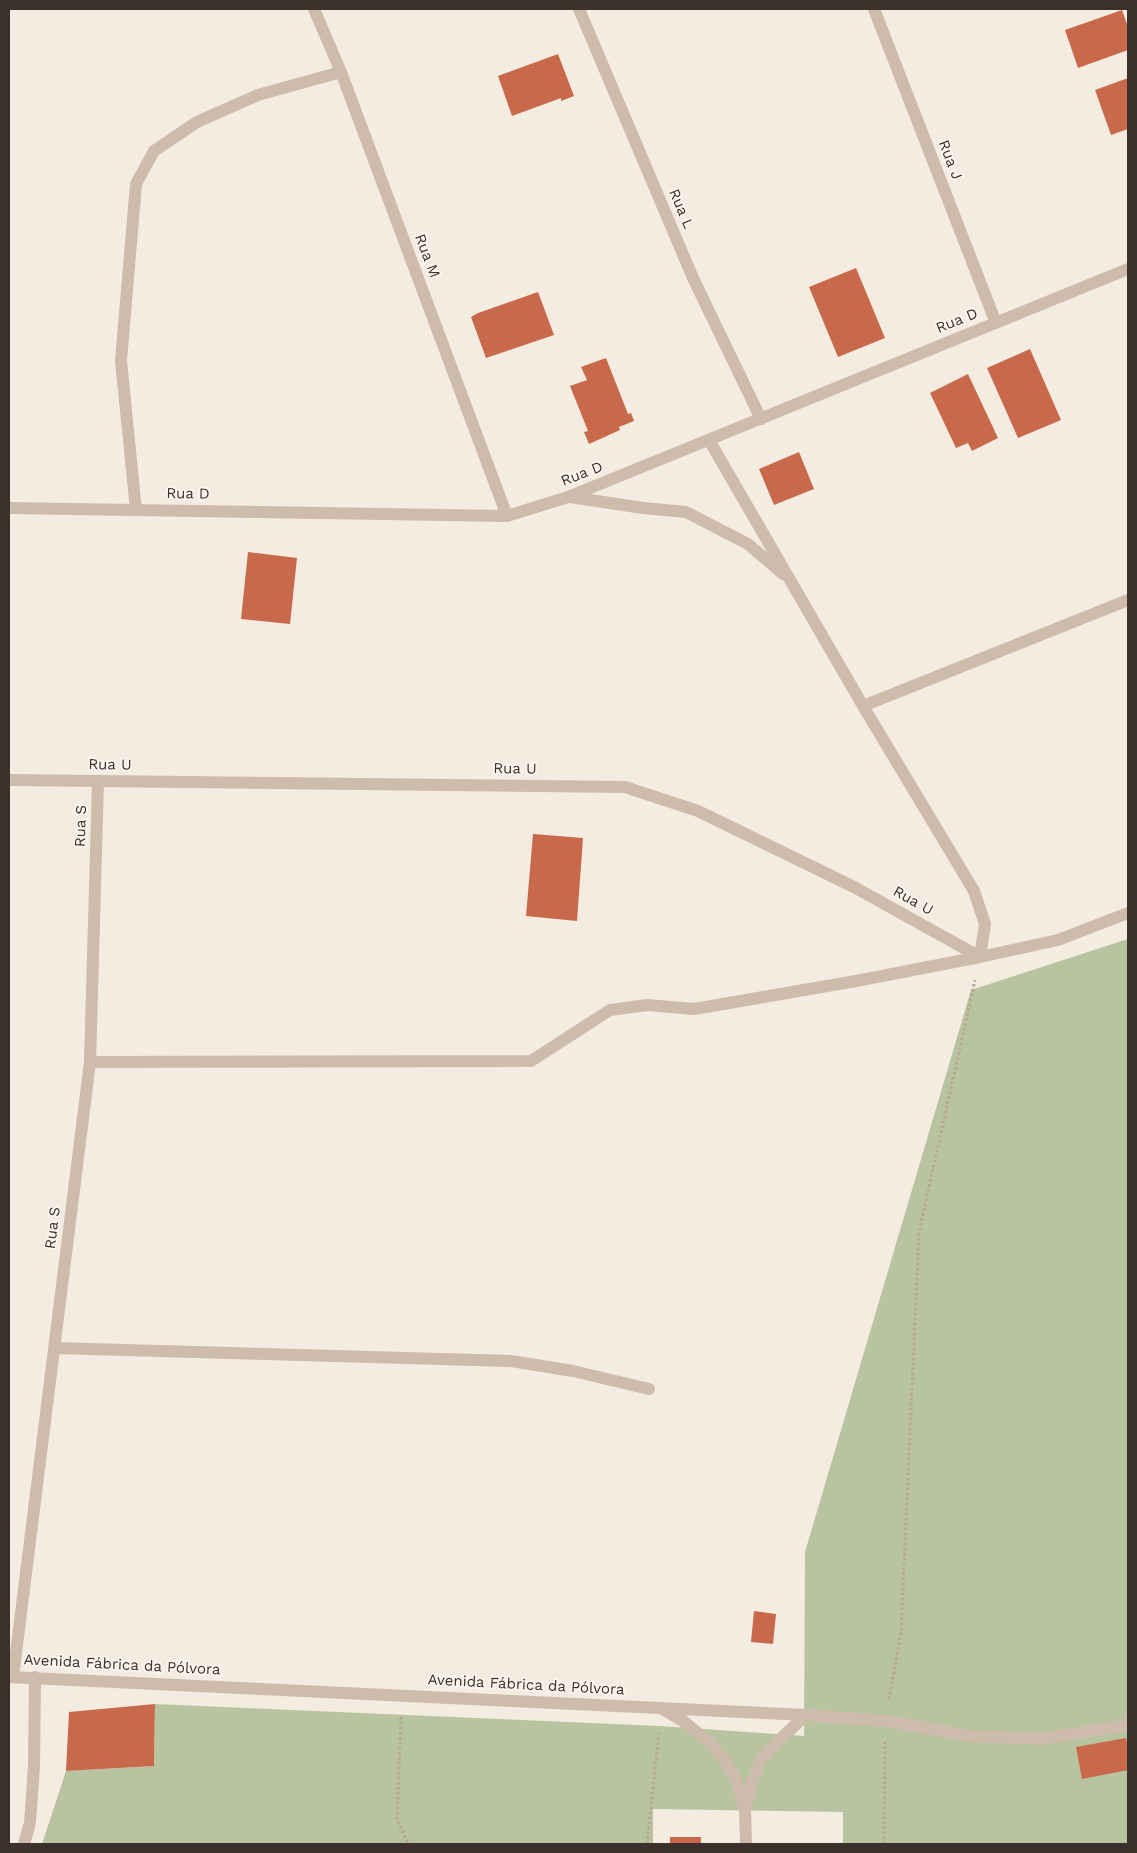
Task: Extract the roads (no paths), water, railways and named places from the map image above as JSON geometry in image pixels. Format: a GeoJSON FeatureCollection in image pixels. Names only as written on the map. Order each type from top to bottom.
{"type":"FeatureCollection","features":[{"type":"Feature","properties":{"kind":"street","name":"Rua M"},"geometry":{"type":"LineString","coordinates":[[314,9],[341,72],[507,516]]}},
{"type":"Feature","properties":{"kind":"street","name":"Rua L"},"geometry":{"type":"LineString","coordinates":[[579,9],[693,278],[761,419]]}},
{"type":"Feature","properties":{"kind":"street","name":"Rua J"},"geometry":{"type":"LineString","coordinates":[[874,9],[996,323]]}},
{"type":"Feature","properties":{"kind":"street"},"geometry":{"type":"LineString","coordinates":[[136,510],[121,361],[136,184],[154,151],[198,122],[258,95],[341,72]]}},
{"type":"Feature","properties":{"kind":"street","name":"Rua D"},"geometry":{"type":"LineString","coordinates":[[9,508],[507,516],[568,497],[1128,269]]}},
{"type":"Feature","properties":{"kind":"street"},"geometry":{"type":"LineString","coordinates":[[709,440],[863,706],[974,891],[985,924],[980,957]]}},
{"type":"Feature","properties":{"kind":"street"},"geometry":{"type":"LineString","coordinates":[[568,497],[686,512],[748,544],[791,581]]}},
{"type":"Feature","properties":{"kind":"street"},"geometry":{"type":"LineString","coordinates":[[863,706],[1128,600]]}},
{"type":"Feature","properties":{"kind":"street","name":"Rua U"},"geometry":{"type":"LineString","coordinates":[[9,780],[625,786],[698,811],[854,887],[980,957]]}},
{"type":"Feature","properties":{"kind":"street","name":"Rua S"},"geometry":{"type":"LineString","coordinates":[[11,1677],[90,1062],[98,782]]}},
{"type":"Feature","properties":{"kind":"street"},"geometry":{"type":"LineString","coordinates":[[90,1062],[531,1061],[610,1010],[647,1005],[694,1009],[980,957],[1058,940],[1128,913]]}},
{"type":"Feature","properties":{"kind":"street"},"geometry":{"type":"LineString","coordinates":[[54,1348],[512,1361],[573,1371],[649,1388]]}},
{"type":"Feature","properties":{"kind":"street","name":"Avenida Fábrica da Pólvora"},"geometry":{"type":"LineString","coordinates":[[11,1677],[806,1715],[886,1721],[970,1736],[1041,1739],[1128,1725]]}},
{"type":"Feature","properties":{"kind":"street"},"geometry":{"type":"LineString","coordinates":[[24,1844],[30,1823],[34,1767],[35,1677]]}},
{"type":"Feature","properties":{"kind":"street"},"geometry":{"type":"LineString","coordinates":[[660,1707],[683,1721],[711,1744],[726,1762],[736,1780],[745,1810],[746,1844]]}},
{"type":"Feature","properties":{"kind":"street"},"geometry":{"type":"LineString","coordinates":[[745,1810],[760,1761],[806,1715]]}}]}
